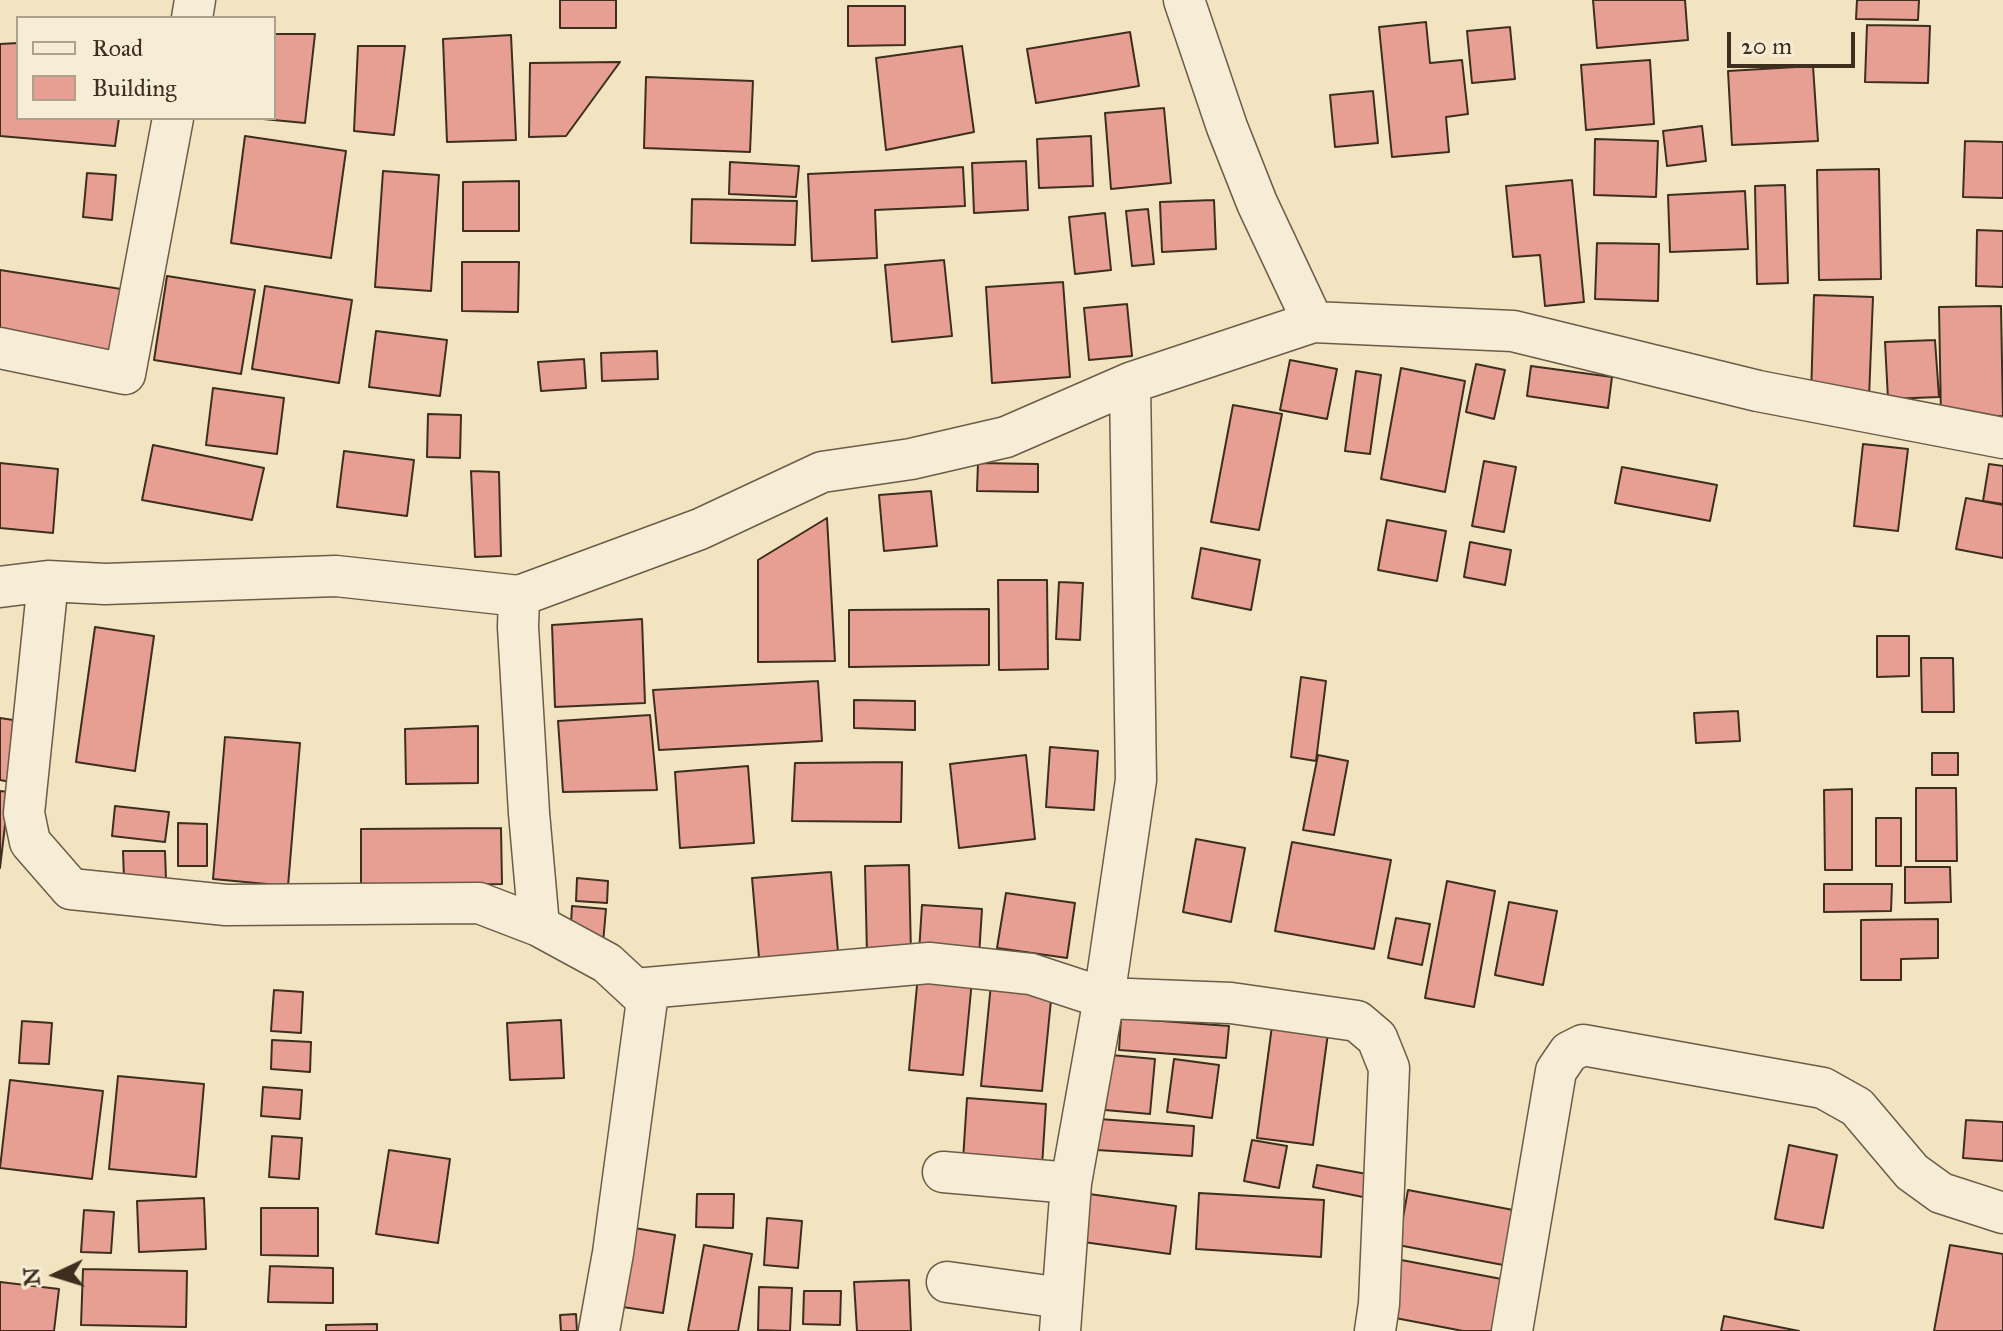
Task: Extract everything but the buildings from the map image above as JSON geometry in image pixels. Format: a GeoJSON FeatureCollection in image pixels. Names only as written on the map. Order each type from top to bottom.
{"type":"FeatureCollection","features":[{"type":"Feature","properties":{"kind":"street"},"geometry":{"type":"LineString","coordinates":[[1184,0],[1227,127],[1257,203],[1313,322]]}},
{"type":"Feature","properties":{"kind":"street"},"geometry":{"type":"LineString","coordinates":[[0,348],[125,374],[173,120]]}},
{"type":"Feature","properties":{"kind":"street"},"geometry":{"type":"LineString","coordinates":[[0,587],[48,581],[105,584],[336,576],[519,596],[700,529],[822,472],[911,459],[1006,437],[1130,383],[1313,322],[1513,331],[1758,391],[2003,438]]}},
{"type":"Feature","properties":{"kind":"street"},"geometry":{"type":"LineString","coordinates":[[947,1282],[1061,1314],[1071,1183],[1104,998],[1136,780],[1130,383]]}},
{"type":"Feature","properties":{"kind":"street"},"geometry":{"type":"LineString","coordinates":[[48,581],[24,813],[30,842],[71,889],[226,905],[479,903],[539,926],[607,963],[647,1000],[613,1253],[599,1331]]}},
{"type":"Feature","properties":{"kind":"street"},"geometry":{"type":"LineString","coordinates":[[519,596],[528,798],[539,926]]}},
{"type":"Feature","properties":{"kind":"street"},"geometry":{"type":"LineString","coordinates":[[635,989],[929,963],[1031,974],[1104,998],[1231,1003],[1357,1021],[1377,1038],[1389,1068],[1379,1304],[1375,1331]]}},
{"type":"Feature","properties":{"kind":"street"},"geometry":{"type":"LineString","coordinates":[[1512,1331],[1556,1071],[1569,1052],[1583,1045],[1823,1088],[1857,1107],[1912,1172],[1941,1193],[2003,1213]]}},
{"type":"Feature","properties":{"kind":"street"},"geometry":{"type":"LineString","coordinates":[[943,1172],[1071,1183]]}}]}
